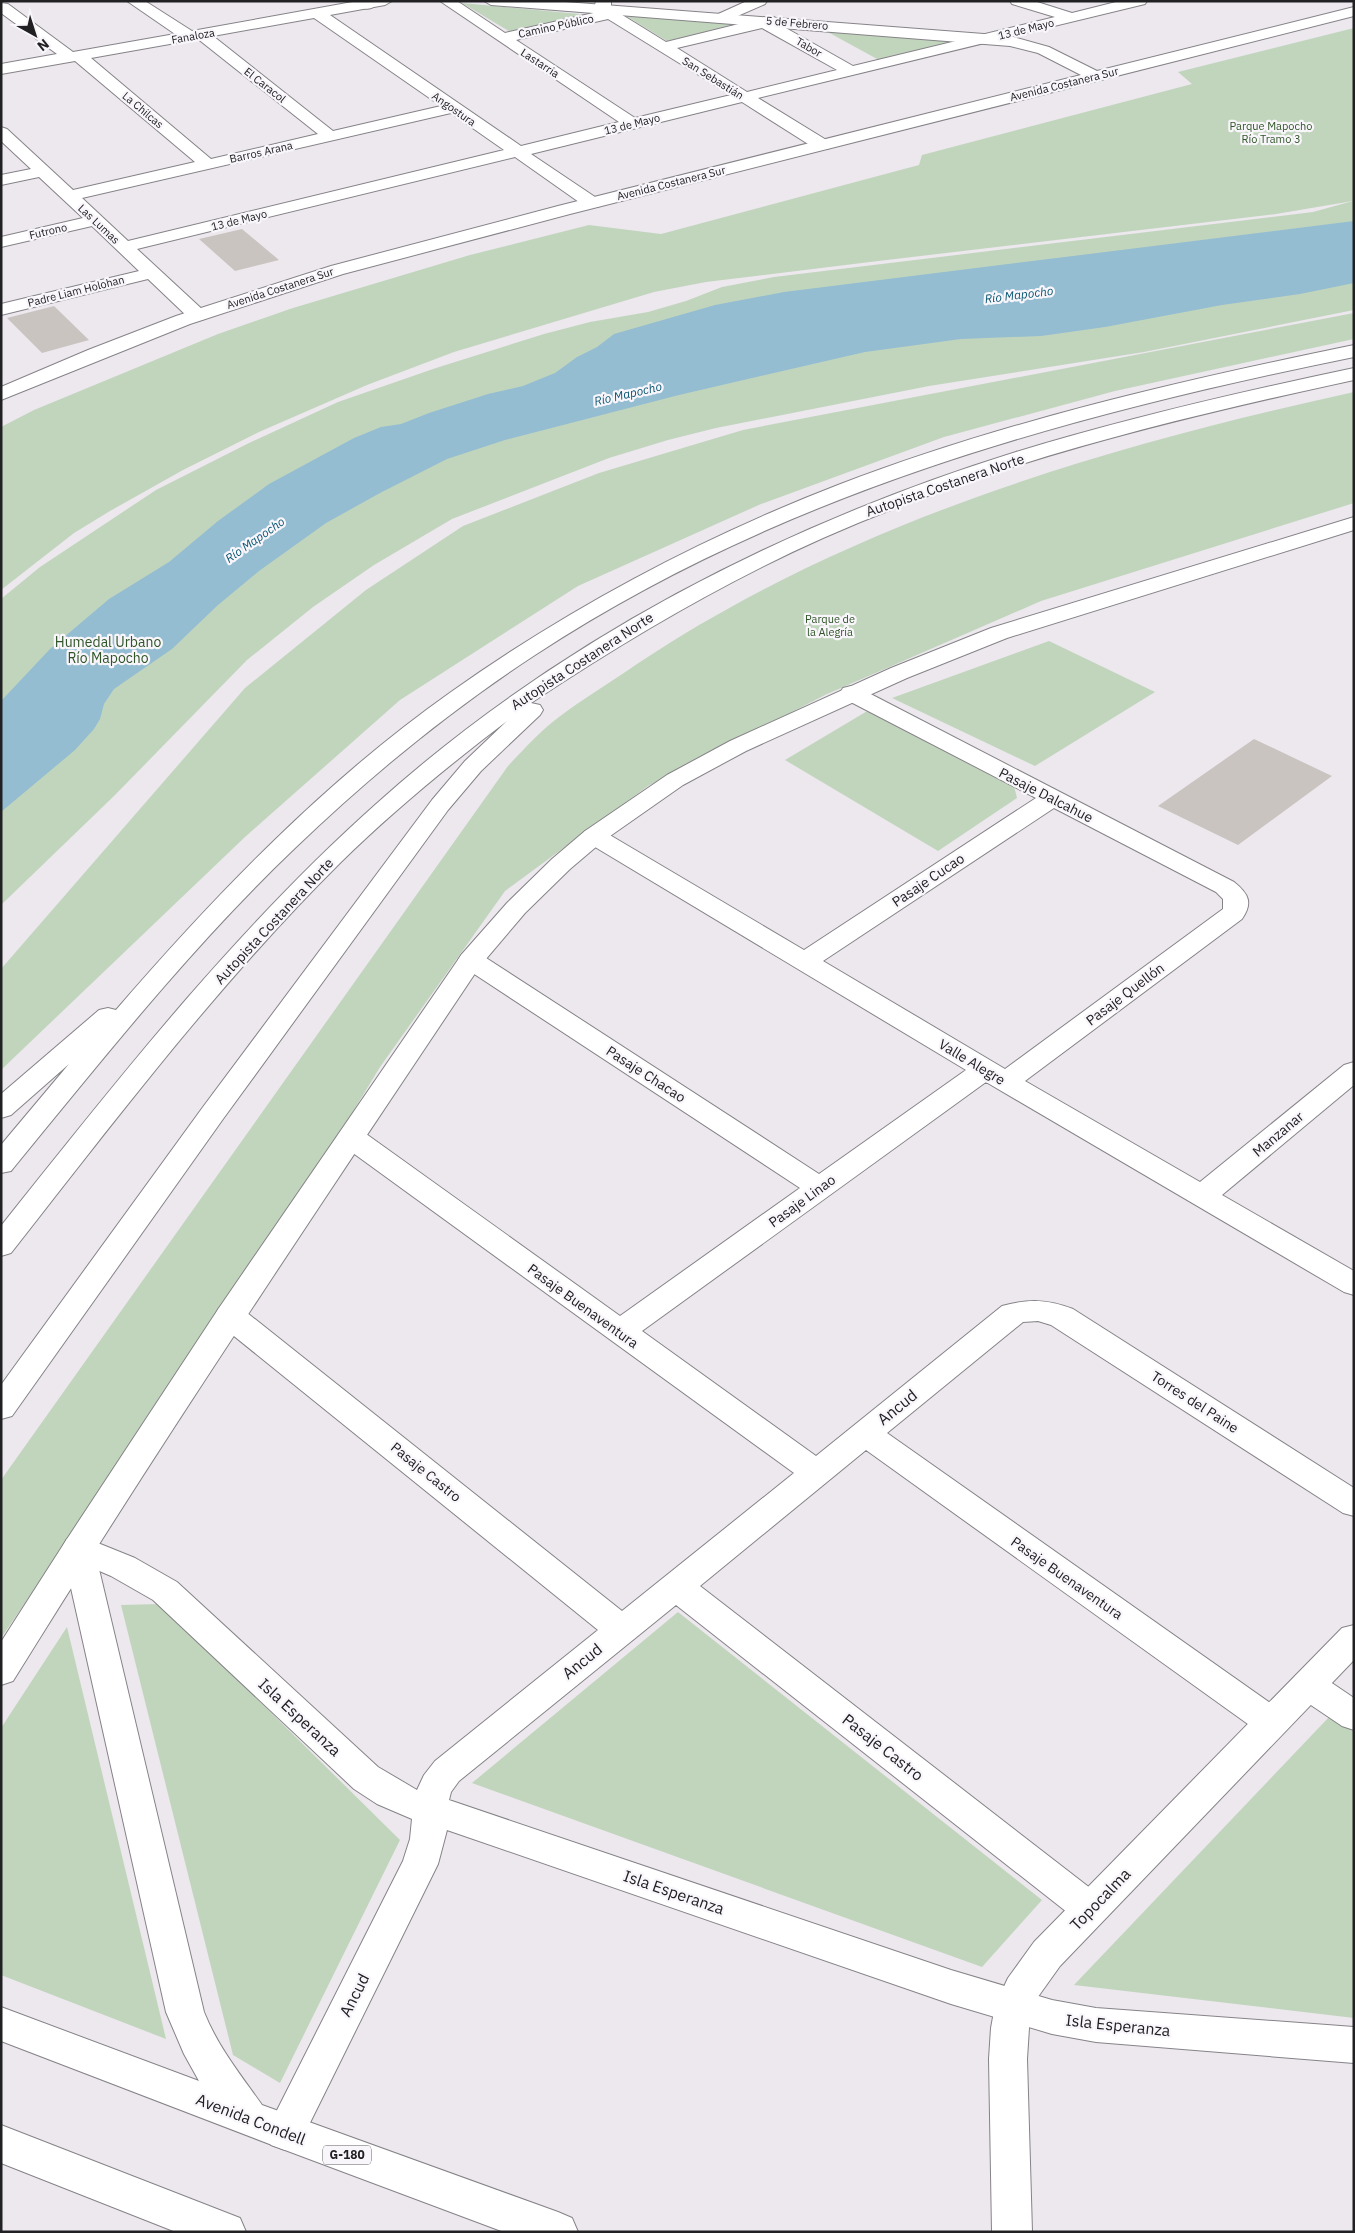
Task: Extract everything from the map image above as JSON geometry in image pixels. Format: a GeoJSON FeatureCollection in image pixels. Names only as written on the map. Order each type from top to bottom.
{"type":"FeatureCollection","features":[{"type":"Feature","properties":{"kind":"main road","name":"El Caracol"},"geometry":{"type":"LineString","coordinates":[[134,1],[195,35],[330,136]]}},
{"type":"Feature","properties":{"kind":"main road","name":"Fanaloza"},"geometry":{"type":"LineString","coordinates":[[1,69],[385,1]]}},
{"type":"Feature","properties":{"kind":"main road","name":"Lastarria"},"geometry":{"type":"LineString","coordinates":[[447,1],[634,124]]}},
{"type":"Feature","properties":{"kind":"main road","name":"5 de Febrero"},"geometry":{"type":"LineString","coordinates":[[491,1],[606,8],[986,38],[1037,46],[1095,76]]}},
{"type":"Feature","properties":{"kind":"main road"},"geometry":{"type":"LineString","coordinates":[[722,18],[760,1]]}},
{"type":"Feature","properties":{"kind":"main road"},"geometry":{"type":"LineString","coordinates":[[1017,1],[1072,18]]}},
{"type":"Feature","properties":{"kind":"main road","name":"13 de Mayo"},"geometry":{"type":"LineString","coordinates":[[124,248],[1140,1]]}},
{"type":"Feature","properties":{"kind":"main road"},"geometry":{"type":"LineString","coordinates":[[2,7],[23,2]]}},
{"type":"Feature","properties":{"kind":"main road","name":"La Chilcas"},"geometry":{"type":"LineString","coordinates":[[2,7],[75,56],[207,164]]}},
{"type":"Feature","properties":{"kind":"main road","name":"Camino Público"},"geometry":{"type":"LineString","coordinates":[[502,38],[606,8]]}},
{"type":"Feature","properties":{"kind":"main road","name":"San Sebastián"},"geometry":{"type":"LineString","coordinates":[[606,8],[664,48],[822,145]]}},
{"type":"Feature","properties":{"kind":"main road","name":"Avenida Costanera Sur"},"geometry":{"type":"LineString","coordinates":[[1,394],[95,354],[197,315],[337,270],[592,203],[1354,11]]}},
{"type":"Feature","properties":{"kind":"main road","name":"Angostura"},"geometry":{"type":"LineString","coordinates":[[318,14],[592,203]]}},
{"type":"Feature","properties":{"kind":"main road"},"geometry":{"type":"LineString","coordinates":[[664,48],[769,22]]}},
{"type":"Feature","properties":{"kind":"main road","name":"Tabor"},"geometry":{"type":"LineString","coordinates":[[769,22],[851,71]]}},
{"type":"Feature","properties":{"kind":"main road","name":"Barros Arana"},"geometry":{"type":"LineString","coordinates":[[70,196],[453,108]]}},
{"type":"Feature","properties":{"kind":"main road","name":"Las Lumas"},"geometry":{"type":"LineString","coordinates":[[1,132],[197,315]]}},
{"type":"Feature","properties":{"kind":"main road"},"geometry":{"type":"LineString","coordinates":[[1,180],[43,171]]}},
{"type":"Feature","properties":{"kind":"main road","name":"Futrono"},"geometry":{"type":"LineString","coordinates":[[1,242],[95,220]]}},
{"type":"Feature","properties":{"kind":"main road","name":"Padre Liam Holohan"},"geometry":{"type":"LineString","coordinates":[[1,310],[151,273]]}},
{"type":"Feature","properties":{"kind":"main road","name":"Autopista Costanera Norte"},"geometry":{"type":"LineString","coordinates":[[1,1164],[179,954],[253,875],[334,799],[415,731],[494,673],[541,642],[601,606],[675,567],[822,500],[917,464],[1076,415],[1151,396],[1354,351]]}},
{"type":"Feature","properties":{"kind":"main road","name":"Autopista Costanera Norte"},"geometry":{"type":"LineString","coordinates":[[1,1246],[196,1006],[312,879],[386,807],[448,754],[518,700],[600,646],[668,606],[753,561],[834,525],[921,490],[979,470],[1112,431],[1208,406],[1354,374]]}},
{"type":"Feature","properties":{"kind":"main road"},"geometry":{"type":"LineString","coordinates":[[1,1671],[78,1548],[230,1316],[471,960],[516,908],[561,864],[594,836],[675,780],[769,731],[851,694],[999,633],[1354,523]]}},
{"type":"Feature","properties":{"kind":"main road"},"geometry":{"type":"LineString","coordinates":[[1,1408],[440,804],[495,744],[600,646]]}},
{"type":"Feature","properties":{"kind":"main road","name":"Pasaje Dalcahue"},"geometry":{"type":"LineString","coordinates":[[851,694],[1225,887],[1233,894],[1237,901]]}},
{"type":"Feature","properties":{"kind":"main road","name":"Pasaje Cucao"},"geometry":{"type":"LineString","coordinates":[[804,962],[1052,798]]}},
{"type":"Feature","properties":{"kind":"main road","name":"Valle Alegre"},"geometry":{"type":"LineString","coordinates":[[594,836],[995,1076],[1354,1285]]}},
{"type":"Feature","properties":{"kind":"main road","name":"Pasaje Quellón"},"geometry":{"type":"LineString","coordinates":[[995,1076],[1232,914],[1237,908],[1237,901]]}},
{"type":"Feature","properties":{"kind":"main road"},"geometry":{"type":"LineString","coordinates":[[1,1109],[179,954]]}},
{"type":"Feature","properties":{"kind":"main road","name":"Pasaje Chacao"},"geometry":{"type":"LineString","coordinates":[[471,960],[820,1188]]}},
{"type":"Feature","properties":{"kind":"main road","name":"Manzanar"},"geometry":{"type":"LineString","coordinates":[[1202,1196],[1354,1071]]}},
{"type":"Feature","properties":{"kind":"main road","name":"Pasaje Linao"},"geometry":{"type":"LineString","coordinates":[[619,1332],[820,1188],[995,1076]]}},
{"type":"Feature","properties":{"kind":"main road","name":"Pasaje Buenaventura"},"geometry":{"type":"LineString","coordinates":[[352,1138],[816,1472]]}},
{"type":"Feature","properties":{"kind":"main road","name":"Ancud"},"geometry":{"type":"LineString","coordinates":[[285,2132],[420,1864],[430,1828],[432,1791],[447,1771],[675,1585],[1007,1319],[1014,1314],[1032,1309]]}},
{"type":"Feature","properties":{"kind":"main road","name":"Torres del Paine"},"geometry":{"type":"LineString","coordinates":[[1032,1309],[1052,1312],[1062,1317],[1354,1504]]}},
{"type":"Feature","properties":{"kind":"main road","name":"Pasaje Castro"},"geometry":{"type":"LineString","coordinates":[[230,1316],[621,1629]]}},
{"type":"Feature","properties":{"kind":"main road","name":"Pasaje Buenaventura"},"geometry":{"type":"LineString","coordinates":[[864,1434],[1271,1722]]}},
{"type":"Feature","properties":{"kind":"main road"},"geometry":{"type":"LineString","coordinates":[[78,1548],[185,2012],[207,2062],[223,2086],[248,2117]]}},
{"type":"Feature","properties":{"kind":"main road","name":"Isla Esperanza"},"geometry":{"type":"LineString","coordinates":[[78,1548],[111,1560],[165,1591],[380,1789],[396,1798],[469,1821],[932,1980],[1066,2021],[1354,2045]]}},
{"type":"Feature","properties":{"kind":"main road","name":"Pasaje Castro"},"geometry":{"type":"LineString","coordinates":[[675,1585],[1090,1909]]}},
{"type":"Feature","properties":{"kind":"main road","name":"Topocalma"},"geometry":{"type":"LineString","coordinates":[[1012,2232],[1008,2059],[1014,2006],[1021,1990],[1047,1954],[1354,1638]]}},
{"type":"Feature","properties":{"kind":"main road"},"geometry":{"type":"LineString","coordinates":[[1308,1685],[1354,1716]]}},
{"type":"Feature","properties":{"kind":"main road","name":"Avenida Condell"},"geometry":{"type":"LineString","coordinates":[[1,2024],[285,2132],[558,2232]]}},
{"type":"Feature","properties":{"kind":"main road"},"geometry":{"type":"LineString","coordinates":[[1,2144],[226,2232]]}},
{"type":"Feature","properties":{"kind":"green space"},"geometry":{"type":"Polygon","coordinates":[[[462,3],[590,15],[512,33],[462,3]]]}},
{"type":"Feature","properties":{"kind":"green space"},"geometry":{"type":"Polygon","coordinates":[[[623,14],[745,23],[667,41],[623,14]]]}},
{"type":"Feature","properties":{"kind":"green space"},"geometry":{"type":"Polygon","coordinates":[[[1354,28],[1354,310],[1144,352],[929,386],[716,428],[609,458],[452,519],[374,565],[313,607],[247,660],[114,796],[1,905],[1,599],[40,567],[156,490],[249,443],[338,402],[436,368],[544,334],[590,322],[648,312],[686,301],[722,287],[774,277],[1313,212],[1353,201],[1276,214],[706,282],[654,292],[454,352],[367,385],[259,432],[183,470],[74,533],[1,590],[1,427],[34,410],[218,334],[293,308],[470,255],[589,225],[661,234],[919,165],[922,155],[1192,84],[1178,72],[1354,28]]]}},
{"type":"Feature","properties":{"kind":"green space"},"geometry":{"type":"Polygon","coordinates":[[[824,30],[960,40],[879,60],[824,30]]]}},
{"type":"Feature","properties":{"kind":"green space"},"geometry":{"type":"Polygon","coordinates":[[[1354,313],[1354,339],[1115,391],[944,437],[761,504],[578,586],[400,700],[245,837],[1,1070],[1,969],[245,688],[366,590],[463,526],[599,473],[743,430],[1354,313]]]}},
{"type":"Feature","properties":{"kind":"green space","name":"Parque de la Alegría"},"geometry":{"type":"Polygon","coordinates":[[[1354,392],[1354,503],[1041,601],[825,695],[648,786],[505,891],[380,1067],[280,1232],[1,1638],[1,1480],[508,766],[552,722],[637,664],[719,614],[805,569],[892,530],[982,495],[1074,465],[1167,438],[1354,392]]]}},
{"type":"Feature","properties":{"kind":"green space"},"geometry":{"type":"Polygon","coordinates":[[[1049,641],[1155,692],[1035,766],[892,698],[1049,641]]]}},
{"type":"Feature","properties":{"kind":"green space"},"geometry":{"type":"Polygon","coordinates":[[[869,710],[1014,786],[1017,798],[938,851],[785,760],[869,710]]]}},
{"type":"Feature","properties":{"kind":"green space"},"geometry":{"type":"Polygon","coordinates":[[[161,1604],[400,1840],[280,2083],[233,2055],[121,1605],[161,1604]]]}},
{"type":"Feature","properties":{"kind":"green space"},"geometry":{"type":"Polygon","coordinates":[[[678,1612],[1042,1900],[982,1967],[472,1783],[678,1612]]]}},
{"type":"Feature","properties":{"kind":"green space"},"geometry":{"type":"Polygon","coordinates":[[[67,1627],[166,2039],[1,1975],[1,1728],[67,1627]]]}},
{"type":"Feature","properties":{"kind":"green space"},"geometry":{"type":"Polygon","coordinates":[[[1330,1716],[1354,1732],[1354,2018],[1074,1985],[1330,1716]]]}},
{"type":"Feature","properties":{"kind":"water","name":"Río Mapocho"},"geometry":{"type":"Polygon","coordinates":[[[1354,221],[1354,283],[1105,327],[1041,336],[961,339],[865,352],[679,395],[505,440],[447,459],[326,523],[259,571],[218,605],[172,649],[114,689],[104,704],[100,719],[94,729],[75,750],[1,812],[1,701],[50,649],[109,599],[169,562],[218,521],[269,484],[354,438],[381,427],[401,424],[488,394],[523,386],[555,373],[614,334],[715,305],[784,292],[1354,221]]]}},
{"type":"Feature","properties":{"kind":"building"},"geometry":{"type":"Polygon","coordinates":[[[242,229],[279,260],[235,271],[199,239],[242,229]]]}},
{"type":"Feature","properties":{"kind":"building"},"geometry":{"type":"Polygon","coordinates":[[[54,306],[89,340],[42,353],[7,318],[54,306]]]}},
{"type":"Feature","properties":{"kind":"building"},"geometry":{"type":"Polygon","coordinates":[[[1254,739],[1332,776],[1238,845],[1158,806],[1254,739]]]}},
{"type":"Feature","properties":{"kind":"park label","name":"Parque Mapocho Río Tramo 3"},"geometry":{"type":"Point","coordinates":[1271,132]}},
{"type":"Feature","properties":{"kind":"park label","name":"Humedal Urbano Río Mapocho"},"geometry":{"type":"Point","coordinates":[108,650]}}]}
